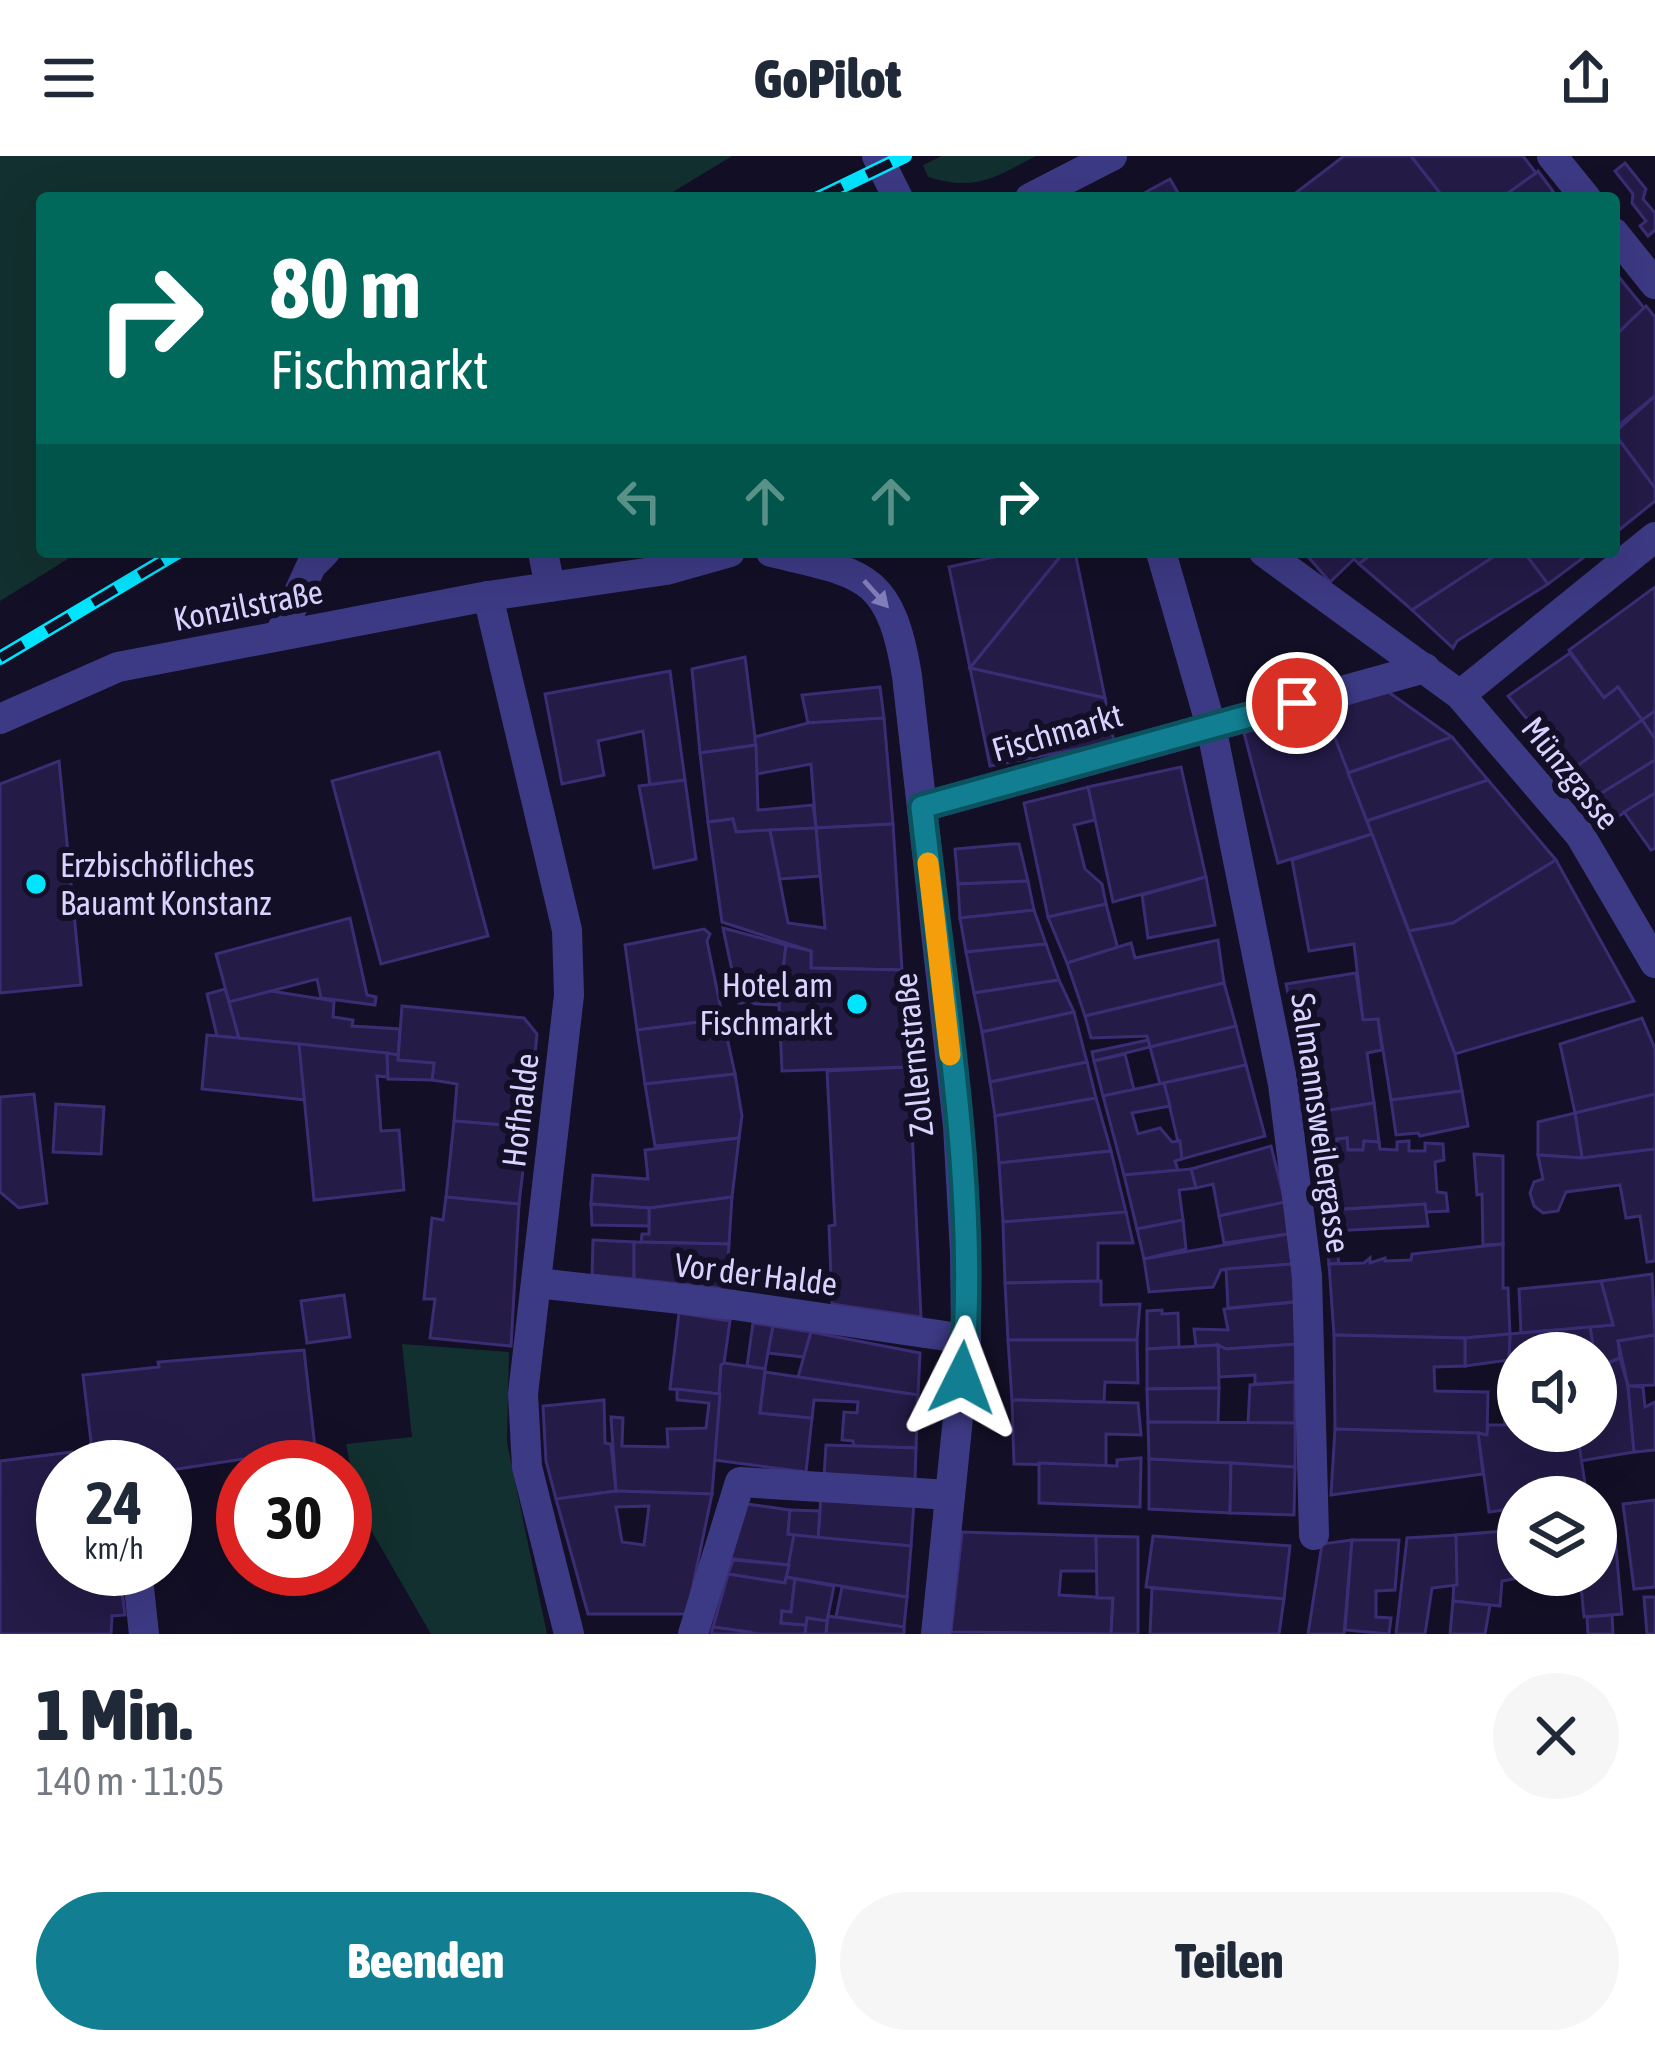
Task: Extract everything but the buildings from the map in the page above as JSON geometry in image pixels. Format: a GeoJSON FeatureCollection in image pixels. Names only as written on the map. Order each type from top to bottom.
{"type":"FeatureCollection","features":[{"type":"Feature","properties":{"kind":"street"},"geometry":{"type":"LineString","coordinates":[[877,156],[895,192]]}},
{"type":"Feature","properties":{"kind":"street"},"geometry":{"type":"LineString","coordinates":[[1042,192],[1112,156]]}},
{"type":"Feature","properties":{"kind":"street"},"geometry":{"type":"LineString","coordinates":[[1552,156],[1581,192]]}},
{"type":"Feature","properties":{"kind":"street"},"geometry":{"type":"LineString","coordinates":[[1620,240],[1655,284]]}},
{"type":"Feature","properties":{"kind":"street"},"geometry":{"type":"LineString","coordinates":[[1272,558],[1460,695],[1655,537]]}},
{"type":"Feature","properties":{"kind":"street"},"geometry":{"type":"LineString","coordinates":[[280,634],[319,558]]}},
{"type":"Feature","properties":{"kind":"street"},"geometry":{"type":"LineString","coordinates":[[544,558],[550,587]]}},
{"type":"Feature","properties":{"kind":"street","name":"Konzilstraße"},"geometry":{"type":"LineString","coordinates":[[0,718],[118,667],[488,596],[666,570],[709,558]]}},
{"type":"Feature","properties":{"kind":"street","name":"Zollernstraße"},"geometry":{"type":"LineString","coordinates":[[795,558],[852,572],[868,582],[891,610],[900,631],[907,676],[958,1126],[966,1339],[936,1634]]}},
{"type":"Feature","properties":{"kind":"street"},"geometry":{"type":"LineString","coordinates":[[1163,558],[1211,726]]}},
{"type":"Feature","properties":{"kind":"street","name":"Hofhalde"},"geometry":{"type":"LineString","coordinates":[[488,596],[567,930],[569,995],[523,1394],[527,1467],[569,1634]]}},
{"type":"Feature","properties":{"kind":"street","name":"Fischmarkt"},"geometry":{"type":"LineString","coordinates":[[922,807],[1425,668]]}},
{"type":"Feature","properties":{"kind":"street","name":"Münzgasse"},"geometry":{"type":"LineString","coordinates":[[1460,695],[1580,835],[1655,963]]}},
{"type":"Feature","properties":{"kind":"street","name":"Salmannsweilergasse"},"geometry":{"type":"LineString","coordinates":[[1211,726],[1246,835],[1299,1189],[1313,1384],[1314,1535]]}},
{"type":"Feature","properties":{"kind":"street","name":"Vor der Halde"},"geometry":{"type":"LineString","coordinates":[[537,1283],[734,1305],[966,1339]]}},
{"type":"Feature","properties":{"kind":"street"},"geometry":{"type":"LineString","coordinates":[[693,1634],[740,1482],[950,1495]]}},
{"type":"Feature","properties":{"kind":"street"},"geometry":{"type":"LineString","coordinates":[[139,1596],[144,1634]]}},
{"type":"Feature","properties":{"kind":"green space"},"geometry":{"type":"Polygon","coordinates":[[[0,156],[732,156],[673,192],[36,192],[36,558],[69,558],[0,601],[0,156]]]}},
{"type":"Feature","properties":{"kind":"green space"},"geometry":{"type":"Polygon","coordinates":[[[942,156],[1036,156],[985,180],[959,183],[928,177],[923,165],[942,156]]]}},
{"type":"Feature","properties":{"kind":"green space"},"geometry":{"type":"Polygon","coordinates":[[[402,1344],[509,1352],[507,1443],[547,1634],[431,1634],[372,1532],[372,1441],[412,1437],[402,1344]]]}},
{"type":"Feature","properties":{"kind":"railway"},"geometry":{"type":"LineString","coordinates":[[830,192],[905,156]]}},
{"type":"Feature","properties":{"kind":"railway"},"geometry":{"type":"LineString","coordinates":[[0,658],[168,558]]}},
{"type":"Feature","properties":{"kind":"slow traffic"},"geometry":{"type":"LineString","coordinates":[[928,863],[950,1055]]}},
{"type":"Feature","properties":{"kind":"place","name":"Erzbischöfliches Bauamt Konstanz"},"geometry":{"type":"Point","coordinates":[36,884]}},
{"type":"Feature","properties":{"kind":"place","name":"Hotel am Fischmarkt"},"geometry":{"type":"Point","coordinates":[857,1004]}},
{"type":"Feature","properties":{"kind":"route"},"geometry":{"type":"LineString","coordinates":[[962,1378],[965,1252],[958,1126],[922,807],[1297,703]]}}]}
